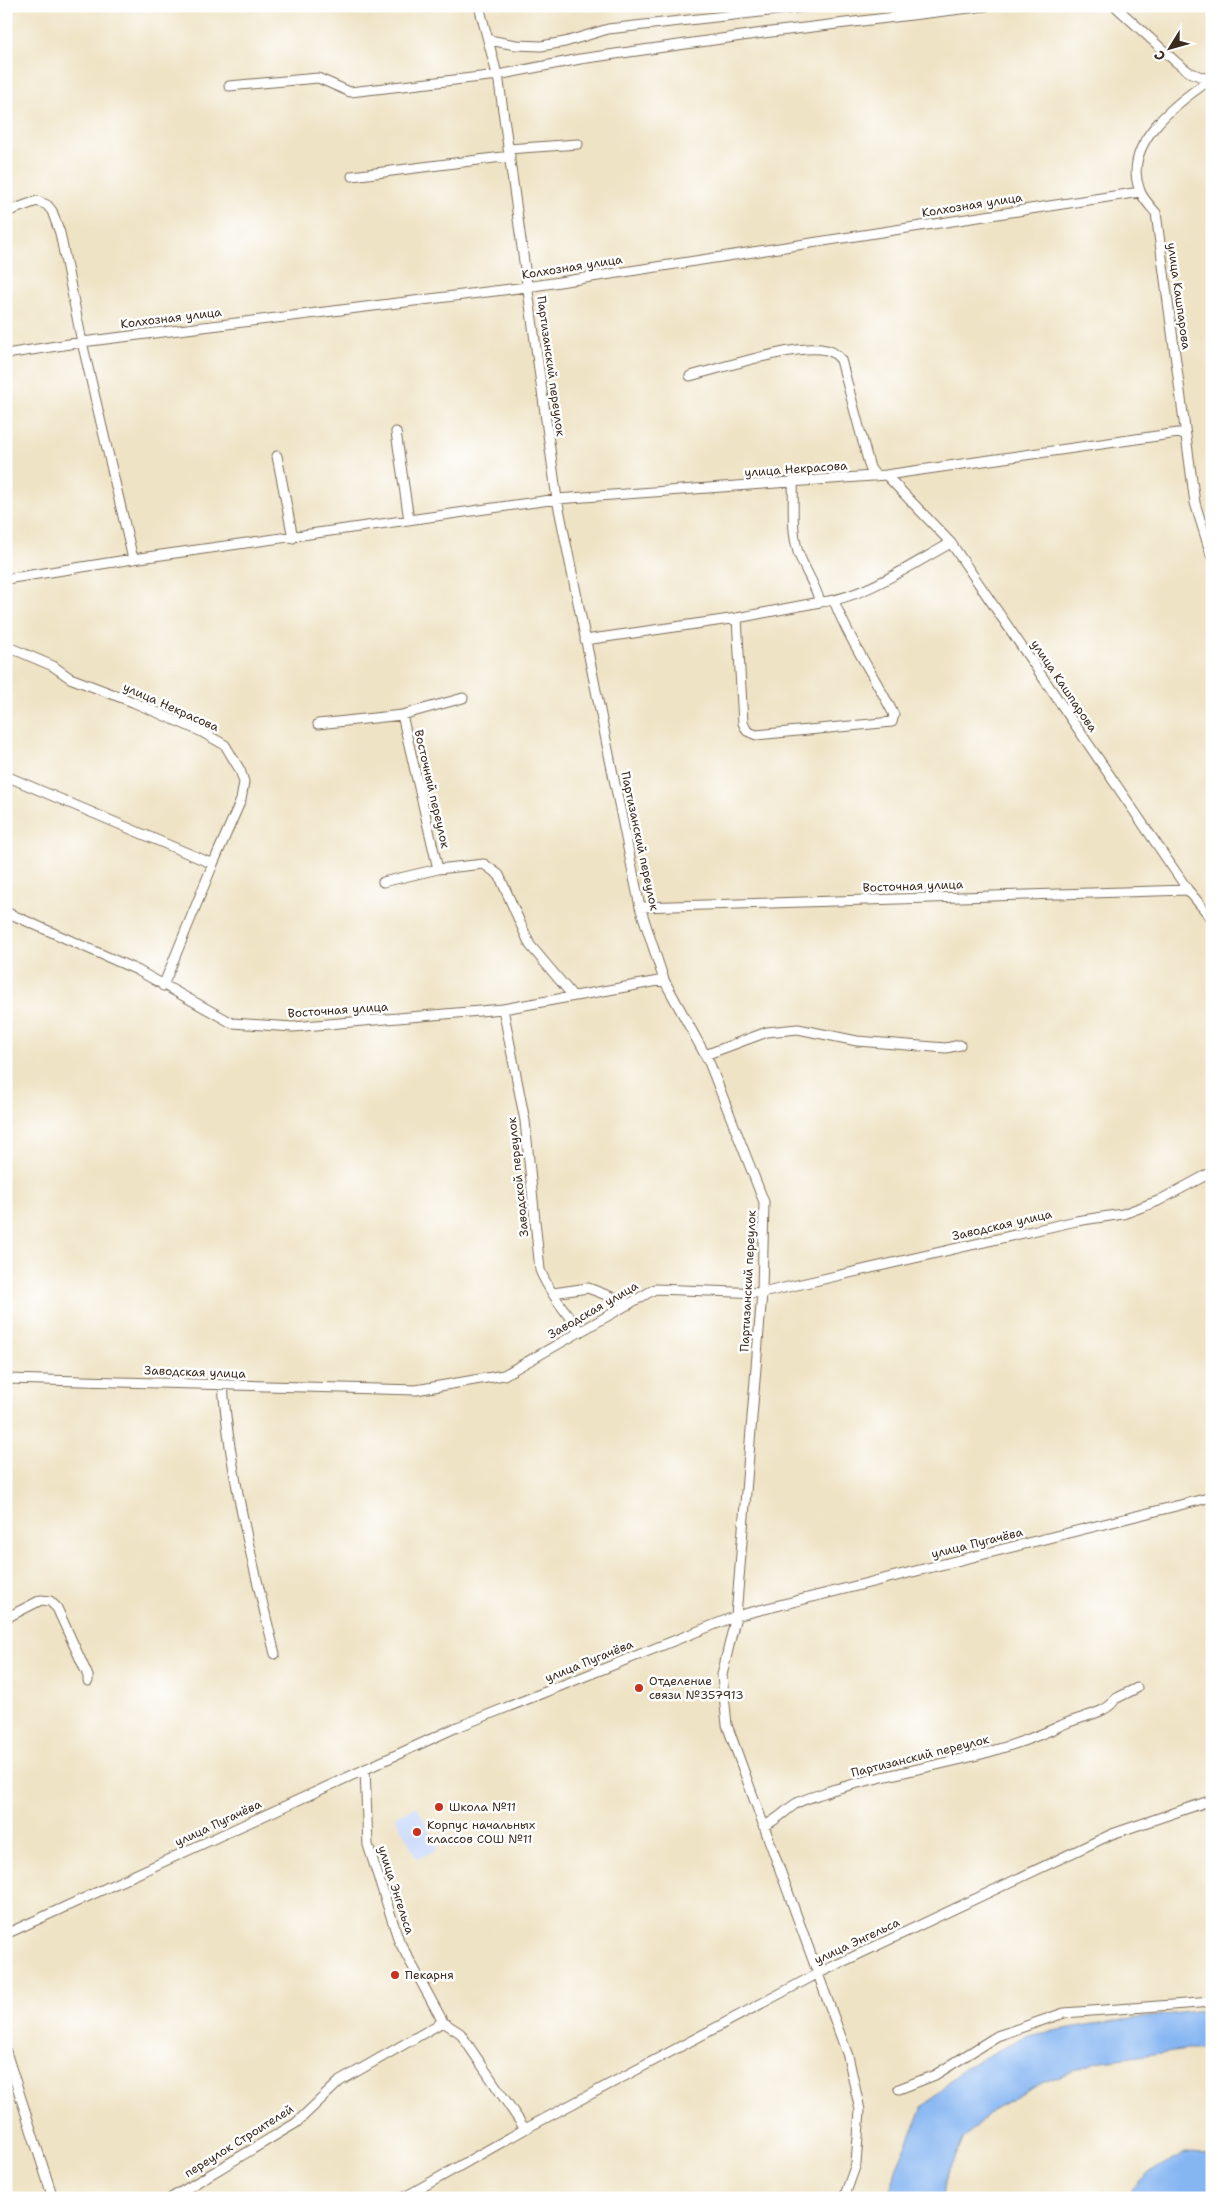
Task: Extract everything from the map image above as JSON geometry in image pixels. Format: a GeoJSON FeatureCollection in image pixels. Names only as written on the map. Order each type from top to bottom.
{"type":"FeatureCollection","features":[{"type":"Feature","properties":{"kind":"street","name":"Партизанский переулок"},"geometry":{"type":"LineString","coordinates":[[479,6],[498,75],[556,499],[640,907],[664,980],[705,1055],[764,1202],[762,1292],[736,1616],[722,1675],[727,1725],[848,2056],[860,2110],[856,2164],[844,2198]]}},
{"type":"Feature","properties":{"kind":"street"},"geometry":{"type":"LineString","coordinates":[[489,40],[516,45],[541,46],[564,42],[608,29],[814,6]]}},
{"type":"Feature","properties":{"kind":"street"},"geometry":{"type":"LineString","coordinates":[[229,86],[318,78],[350,92],[498,75],[580,59],[734,37],[986,6]]}},
{"type":"Feature","properties":{"kind":"street"},"geometry":{"type":"LineString","coordinates":[[1115,6],[1176,62],[1189,72],[1211,80]]}},
{"type":"Feature","properties":{"kind":"street"},"geometry":{"type":"LineString","coordinates":[[1140,192],[1135,167],[1140,149],[1150,133],[1187,96],[1211,80]]}},
{"type":"Feature","properties":{"kind":"street"},"geometry":{"type":"LineString","coordinates":[[352,176],[509,152],[578,144]]}},
{"type":"Feature","properties":{"kind":"street","name":"улица Кашпарова"},"geometry":{"type":"LineString","coordinates":[[1140,192],[1156,214],[1195,503],[1212,558]]}},
{"type":"Feature","properties":{"kind":"street","name":"Колхозная улица"},"geometry":{"type":"LineString","coordinates":[[6,354],[82,342],[527,286],[1140,192]]}},
{"type":"Feature","properties":{"kind":"street"},"geometry":{"type":"LineString","coordinates":[[6,212],[37,201],[47,205],[52,211],[60,233],[82,342],[133,559]]}},
{"type":"Feature","properties":{"kind":"street"},"geometry":{"type":"LineString","coordinates":[[690,376],[804,348],[828,350],[836,354],[842,360],[870,468],[881,475]]}},
{"type":"Feature","properties":{"kind":"street"},"geometry":{"type":"LineString","coordinates":[[396,432],[409,520]]}},
{"type":"Feature","properties":{"kind":"street","name":"улица Некрасова"},"geometry":{"type":"LineString","coordinates":[[6,579],[133,559],[292,538],[556,499],[881,475],[1185,432]]}},
{"type":"Feature","properties":{"kind":"street"},"geometry":{"type":"LineString","coordinates":[[277,456],[292,538]]}},
{"type":"Feature","properties":{"kind":"street","name":"улица Кашпарова"},"geometry":{"type":"LineString","coordinates":[[881,475],[951,543],[1188,890],[1212,919]]}},
{"type":"Feature","properties":{"kind":"street"},"geometry":{"type":"LineString","coordinates":[[793,481],[795,539],[798,553],[815,587],[820,602]]}},
{"type":"Feature","properties":{"kind":"street"},"geometry":{"type":"LineString","coordinates":[[586,640],[737,618],[834,601],[882,581],[951,543]]}},
{"type":"Feature","properties":{"kind":"street"},"geometry":{"type":"LineString","coordinates":[[737,618],[743,723],[747,731],[756,735],[892,722],[894,715],[844,627],[834,601]]}},
{"type":"Feature","properties":{"kind":"street","name":"улица Некрасова"},"geometry":{"type":"LineString","coordinates":[[6,646],[53,666],[70,678],[192,727],[225,745],[234,758],[244,782],[241,800],[163,986]]}},
{"type":"Feature","properties":{"kind":"street","name":"Восточный переулок"},"geometry":{"type":"LineString","coordinates":[[318,724],[402,716],[463,698]]}},
{"type":"Feature","properties":{"kind":"street","name":"Восточный переулок"},"geometry":{"type":"LineString","coordinates":[[402,716],[438,869]]}},
{"type":"Feature","properties":{"kind":"street"},"geometry":{"type":"LineString","coordinates":[[6,776],[213,864]]}},
{"type":"Feature","properties":{"kind":"street"},"geometry":{"type":"LineString","coordinates":[[383,882],[438,869],[484,864],[499,875],[530,944],[573,996]]}},
{"type":"Feature","properties":{"kind":"street","name":"Восточная улица"},"geometry":{"type":"LineString","coordinates":[[640,907],[1188,890]]}},
{"type":"Feature","properties":{"kind":"street","name":"Восточная улица"},"geometry":{"type":"LineString","coordinates":[[6,912],[137,970],[232,1023],[293,1027],[503,1009],[664,980]]}},
{"type":"Feature","properties":{"kind":"street","name":"Заводской переулок"},"geometry":{"type":"LineString","coordinates":[[503,1009],[525,1121],[540,1270],[546,1286],[580,1332]]}},
{"type":"Feature","properties":{"kind":"street"},"geometry":{"type":"LineString","coordinates":[[705,1055],[738,1041],[767,1032],[798,1030],[857,1041],[946,1048],[960,1045]]}},
{"type":"Feature","properties":{"kind":"street","name":"Заводская улица"},"geometry":{"type":"LineString","coordinates":[[6,1379],[416,1390],[504,1375],[655,1290],[762,1292],[1076,1221],[1122,1214],[1158,1201],[1212,1172]]}},
{"type":"Feature","properties":{"kind":"street"},"geometry":{"type":"LineString","coordinates":[[553,1293],[588,1288],[630,1304]]}},
{"type":"Feature","properties":{"kind":"street"},"geometry":{"type":"LineString","coordinates":[[223,1385],[226,1427],[244,1524],[276,1654]]}},
{"type":"Feature","properties":{"kind":"street","name":"улица Пугачёва"},"geometry":{"type":"LineString","coordinates":[[6,1934],[308,1798],[365,1769],[455,1728],[736,1616],[1212,1497]]}},
{"type":"Feature","properties":{"kind":"street"},"geometry":{"type":"LineString","coordinates":[[6,1618],[41,1600],[50,1601],[57,1608],[65,1625],[88,1676],[88,1682]]}},
{"type":"Feature","properties":{"kind":"street","name":"Партизанский переулок"},"geometry":{"type":"LineString","coordinates":[[763,1826],[773,1822],[798,1802],[866,1781],[957,1762],[1023,1742],[1064,1723],[1104,1710],[1112,1705],[1114,1699],[1137,1688]]}},
{"type":"Feature","properties":{"kind":"street","name":"улица Энгельса"},"geometry":{"type":"LineString","coordinates":[[365,1769],[368,1845],[399,1941],[443,2022],[460,2033],[524,2129]]}},
{"type":"Feature","properties":{"kind":"street","name":"улица Энгельса"},"geometry":{"type":"LineString","coordinates":[[403,2198],[524,2129],[817,1974],[1112,1834],[1212,1800]]}},
{"type":"Feature","properties":{"kind":"street"},"geometry":{"type":"LineString","coordinates":[[899,2088],[935,2075],[997,2036],[1064,2012],[1212,2002]]}},
{"type":"Feature","properties":{"kind":"street","name":"переулок Строителей"},"geometry":{"type":"LineString","coordinates":[[171,2198],[296,2124],[340,2081],[443,2022]]}},
{"type":"Feature","properties":{"kind":"street"},"geometry":{"type":"LineString","coordinates":[[6,2052],[53,2198]]}},
{"type":"Feature","properties":{"kind":"shaded area","name":"Корпус начальных классов СОШ №11"},"geometry":{"type":"Polygon","coordinates":[[[417,1806],[438,1849],[417,1859],[395,1816],[417,1806]]]}},
{"type":"Feature","properties":{"kind":"water"},"geometry":{"type":"Polygon","coordinates":[[[1212,2009],[1212,2049],[1188,2049],[1096,2062],[1042,2083],[994,2109],[964,2138],[944,2183],[942,2198],[889,2198],[896,2169],[923,2107],[964,2068],[1026,2036],[1092,2024],[1212,2009]]]}},
{"type":"Feature","properties":{"kind":"water"},"geometry":{"type":"Polygon","coordinates":[[[1185,2153],[1212,2154],[1212,2198],[1122,2198],[1149,2172],[1185,2153]]]}},
{"type":"Feature","properties":{"kind":"place","name":"Отделение связи №357913"},"geometry":{"type":"Point","coordinates":[639,1688]}},
{"type":"Feature","properties":{"kind":"place","name":"Школа №11"},"geometry":{"type":"Point","coordinates":[439,1807]}},
{"type":"Feature","properties":{"kind":"place","name":"Корпус начальных классов СОШ №11"},"geometry":{"type":"Point","coordinates":[417,1832]}},
{"type":"Feature","properties":{"kind":"place","name":"Пекарня"},"geometry":{"type":"Point","coordinates":[395,1975]}}]}
